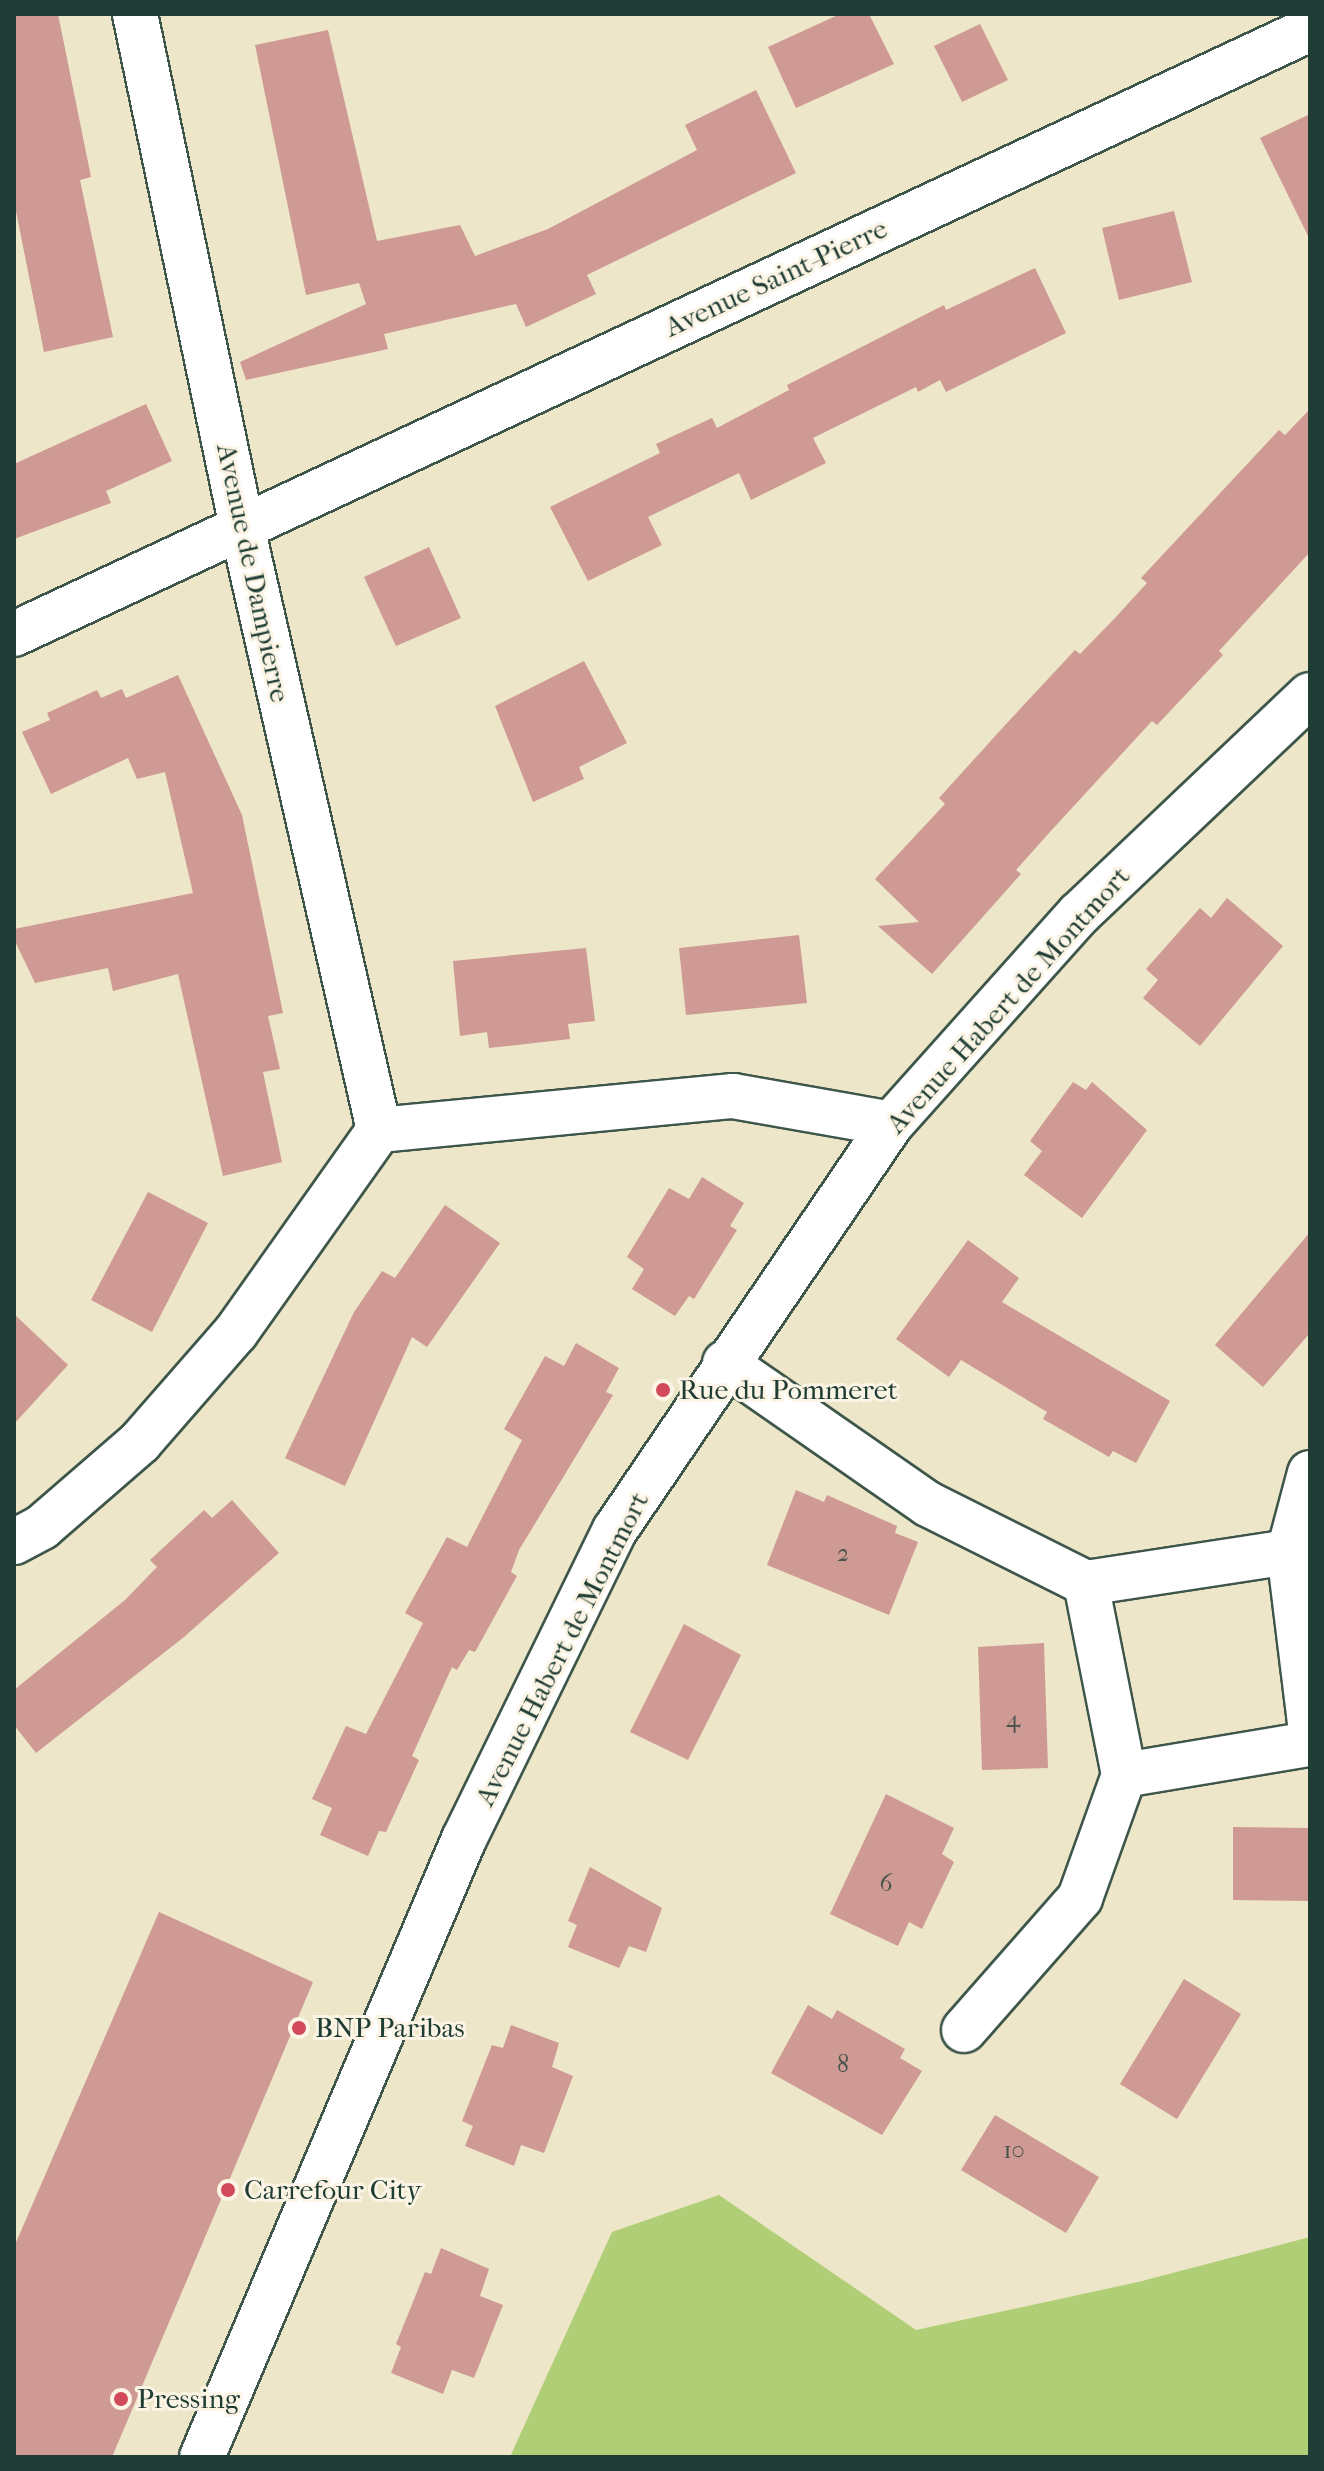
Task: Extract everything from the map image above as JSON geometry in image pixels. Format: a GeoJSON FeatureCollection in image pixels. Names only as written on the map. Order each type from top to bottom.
{"type":"FeatureCollection","features":[{"type":"Feature","properties":{"kind":"street","name":"Avenue de Dampierre"},"geometry":{"type":"LineString","coordinates":[[135,14],[242,527],[379,1130]]}},
{"type":"Feature","properties":{"kind":"street","name":"Avenue Saint-Pierre"},"geometry":{"type":"LineString","coordinates":[[14,634],[1310,29]]}},
{"type":"Feature","properties":{"kind":"street","name":"Avenue Habert de Montmort"},"geometry":{"type":"LineString","coordinates":[[202,2457],[464,1839],[615,1530],[725,1363],[891,1124],[1079,914],[1310,695]]}},
{"type":"Feature","properties":{"kind":"street"},"geometry":{"type":"LineString","coordinates":[[14,1542],[42,1527],[140,1442],[236,1332],[379,1130],[733,1096],[891,1124]]}},
{"type":"Feature","properties":{"kind":"street"},"geometry":{"type":"LineString","coordinates":[[725,1363],[928,1504],[1086,1583],[1289,1552]]}},
{"type":"Feature","properties":{"kind":"street"},"geometry":{"type":"LineString","coordinates":[[1310,1473],[1289,1552],[1310,1722]]}},
{"type":"Feature","properties":{"kind":"street"},"geometry":{"type":"LineString","coordinates":[[964,2030],[1080,1898],[1124,1775],[1086,1583]]}},
{"type":"Feature","properties":{"kind":"street"},"geometry":{"type":"LineString","coordinates":[[1124,1775],[1310,1744]]}},
{"type":"Feature","properties":{"kind":"green space"},"geometry":{"type":"Polygon","coordinates":[[[719,2195],[916,2330],[1138,2282],[1310,2237],[1310,2457],[510,2457],[612,2232],[719,2195]]]}},
{"type":"Feature","properties":{"kind":"building"},"geometry":{"type":"Polygon","coordinates":[[[14,14],[58,14],[91,177],[80,180],[113,337],[44,352],[14,201],[14,14]]]}},
{"type":"Feature","properties":{"kind":"building"},"geometry":{"type":"Polygon","coordinates":[[[840,14],[869,14],[894,64],[796,108],[768,47],[840,14]]]}},
{"type":"Feature","properties":{"kind":"building"},"geometry":{"type":"Polygon","coordinates":[[[980,24],[1008,80],[962,102],[934,46],[980,24]]]}},
{"type":"Feature","properties":{"kind":"building"},"geometry":{"type":"Polygon","coordinates":[[[328,30],[377,241],[460,225],[475,256],[548,229],[697,150],[685,125],[756,90],[796,173],[587,275],[596,294],[526,327],[516,304],[384,334],[388,349],[246,380],[240,362],[366,304],[359,283],[306,295],[255,45],[328,30]]]}},
{"type":"Feature","properties":{"kind":"building"},"geometry":{"type":"Polygon","coordinates":[[[1310,114],[1310,240],[1260,138],[1310,114]]]}},
{"type":"Feature","properties":{"kind":"building"},"geometry":{"type":"Polygon","coordinates":[[[1174,211],[1192,282],[1119,300],[1102,228],[1174,211]]]}},
{"type":"Feature","properties":{"kind":"building"},"geometry":{"type":"Polygon","coordinates":[[[1035,268],[1066,333],[946,392],[940,380],[918,392],[916,387],[813,438],[826,463],[751,500],[739,473],[648,517],[662,545],[588,581],[550,507],[660,453],[656,444],[712,418],[717,428],[789,390],[787,385],[944,305],[946,310],[1035,268]]]}},
{"type":"Feature","properties":{"kind":"building"},"geometry":{"type":"Polygon","coordinates":[[[146,404],[172,461],[106,491],[111,503],[14,539],[14,464],[146,404]]]}},
{"type":"Feature","properties":{"kind":"building"},"geometry":{"type":"Polygon","coordinates":[[[1310,409],[1310,552],[1219,651],[1223,655],[1157,725],[1152,721],[1049,833],[1016,870],[1021,874],[932,974],[878,926],[919,922],[875,879],[945,804],[939,798],[1007,723],[1075,650],[1080,654],[1147,583],[1141,578],[1279,430],[1285,435],[1310,409]]]}},
{"type":"Feature","properties":{"kind":"building"},"geometry":{"type":"Polygon","coordinates":[[[429,547],[461,618],[396,646],[364,577],[429,547]]]}},
{"type":"Feature","properties":{"kind":"building"},"geometry":{"type":"Polygon","coordinates":[[[584,661],[627,743],[579,767],[584,779],[533,802],[495,706],[584,661]]]}},
{"type":"Feature","properties":{"kind":"building"},"geometry":{"type":"Polygon","coordinates":[[[178,675],[242,815],[283,1013],[268,1016],[280,1069],[263,1072],[282,1162],[223,1176],[178,974],[113,991],[108,968],[35,983],[14,939],[14,929],[193,893],[165,772],[137,779],[128,758],[51,794],[22,732],[50,720],[47,713],[97,690],[101,698],[122,689],[126,698],[178,675]]]}},
{"type":"Feature","properties":{"kind":"building"},"geometry":{"type":"Polygon","coordinates":[[[1227,898],[1283,946],[1200,1046],[1143,998],[1158,980],[1146,969],[1200,908],[1211,918],[1227,898]]]}},
{"type":"Feature","properties":{"kind":"building"},"geometry":{"type":"Polygon","coordinates":[[[799,935],[807,1003],[686,1015],[679,948],[799,935]]]}},
{"type":"Feature","properties":{"kind":"building"},"geometry":{"type":"Polygon","coordinates":[[[586,948],[595,1021],[568,1024],[570,1039],[489,1048],[487,1032],[460,1036],[453,961],[586,948]]]}},
{"type":"Feature","properties":{"kind":"building"},"geometry":{"type":"Polygon","coordinates":[[[1073,1082],[1086,1090],[1092,1082],[1147,1130],[1082,1218],[1024,1175],[1042,1151],[1030,1141],[1073,1082]]]}},
{"type":"Feature","properties":{"kind":"building"},"geometry":{"type":"Polygon","coordinates":[[[702,1177],[744,1203],[730,1226],[737,1230],[694,1299],[689,1296],[675,1316],[632,1289],[644,1269],[627,1257],[669,1188],[689,1199],[702,1177]]]}},
{"type":"Feature","properties":{"kind":"building"},"geometry":{"type":"Polygon","coordinates":[[[148,1192],[208,1223],[152,1332],[91,1300],[148,1192]]]}},
{"type":"Feature","properties":{"kind":"building"},"geometry":{"type":"Polygon","coordinates":[[[445,1205],[500,1243],[427,1347],[412,1337],[345,1486],[285,1458],[354,1312],[382,1271],[395,1278],[445,1205]]]}},
{"type":"Feature","properties":{"kind":"building"},"geometry":{"type":"Polygon","coordinates":[[[1310,1232],[1310,1333],[1263,1387],[1215,1345],[1310,1232]]]}},
{"type":"Feature","properties":{"kind":"building"},"geometry":{"type":"Polygon","coordinates":[[[968,1240],[1019,1278],[1002,1302],[1170,1401],[1136,1463],[1113,1451],[1109,1457],[1043,1419],[1047,1412],[961,1360],[949,1377],[896,1339],[968,1240]]]}},
{"type":"Feature","properties":{"kind":"building"},"geometry":{"type":"Polygon","coordinates":[[[14,1314],[68,1365],[14,1424],[14,1314]]]}},
{"type":"Feature","properties":{"kind":"building"},"geometry":{"type":"Polygon","coordinates":[[[576,1343],[619,1368],[606,1392],[613,1395],[519,1550],[511,1572],[517,1576],[475,1652],[469,1650],[457,1670],[452,1667],[412,1756],[419,1760],[386,1832],[379,1831],[368,1856],[320,1835],[332,1808],[312,1799],[346,1726],[366,1734],[423,1623],[405,1613],[447,1537],[467,1547],[522,1440],[504,1429],[545,1356],[564,1366],[576,1343]]]}},
{"type":"Feature","properties":{"kind":"building"},"geometry":{"type":"Polygon","coordinates":[[[796,1490],[824,1502],[827,1495],[897,1526],[895,1533],[918,1542],[889,1615],[767,1565],[796,1490]]]}},
{"type":"Feature","properties":{"kind":"building"},"geometry":{"type":"Polygon","coordinates":[[[232,1500],[279,1553],[184,1637],[36,1753],[14,1725],[14,1690],[125,1600],[157,1567],[150,1560],[204,1510],[212,1518],[232,1500]]]}},
{"type":"Feature","properties":{"kind":"building"},"geometry":{"type":"Polygon","coordinates":[[[684,1624],[741,1655],[688,1760],[630,1732],[684,1624]]]}},
{"type":"Feature","properties":{"kind":"building"},"geometry":{"type":"Polygon","coordinates":[[[1044,1643],[1048,1768],[982,1770],[978,1647],[1044,1643]]]}},
{"type":"Feature","properties":{"kind":"building"},"geometry":{"type":"Polygon","coordinates":[[[886,1794],[954,1828],[942,1854],[954,1862],[922,1929],[909,1922],[898,1946],[830,1914],[886,1794]]]}},
{"type":"Feature","properties":{"kind":"building"},"geometry":{"type":"Polygon","coordinates":[[[1233,1827],[1310,1828],[1310,1901],[1233,1900],[1233,1827]]]}},
{"type":"Feature","properties":{"kind":"building"},"geometry":{"type":"Polygon","coordinates":[[[590,1867],[662,1908],[646,1952],[629,1946],[619,1968],[568,1947],[577,1925],[568,1921],[590,1867]]]}},
{"type":"Feature","properties":{"kind":"building"},"geometry":{"type":"Polygon","coordinates":[[[159,1912],[313,1982],[112,2457],[14,2457],[14,2247],[159,1912]]]}},
{"type":"Feature","properties":{"kind":"building"},"geometry":{"type":"Polygon","coordinates":[[[1184,1979],[1241,2014],[1177,2119],[1120,2084],[1184,1979]]]}},
{"type":"Feature","properties":{"kind":"building"},"geometry":{"type":"Polygon","coordinates":[[[808,2005],[832,2019],[837,2010],[905,2049],[900,2058],[922,2071],[882,2135],[771,2073],[808,2005]]]}},
{"type":"Feature","properties":{"kind":"building"},"geometry":{"type":"Polygon","coordinates":[[[511,2025],[559,2043],[552,2067],[573,2076],[544,2153],[521,2145],[514,2166],[465,2146],[473,2126],[462,2121],[492,2045],[503,2048],[511,2025]]]}},
{"type":"Feature","properties":{"kind":"building"},"geometry":{"type":"Polygon","coordinates":[[[995,2115],[1099,2177],[1066,2233],[961,2170],[995,2115]]]}},
{"type":"Feature","properties":{"kind":"building"},"geometry":{"type":"Polygon","coordinates":[[[441,2248],[489,2269],[480,2296],[503,2305],[474,2378],[452,2370],[443,2394],[391,2373],[401,2347],[396,2344],[425,2272],[431,2274],[441,2248]]]}},
{"type":"Feature","properties":{"kind":"place","name":"Rue du Pommeret"},"geometry":{"type":"Point","coordinates":[663,1390]}},
{"type":"Feature","properties":{"kind":"place","name":"BNP Paribas"},"geometry":{"type":"Point","coordinates":[299,2028]}},
{"type":"Feature","properties":{"kind":"place","name":"Carrefour City"},"geometry":{"type":"Point","coordinates":[228,2190]}},
{"type":"Feature","properties":{"kind":"place","name":"Pressing"},"geometry":{"type":"Point","coordinates":[121,2399]}}]}
